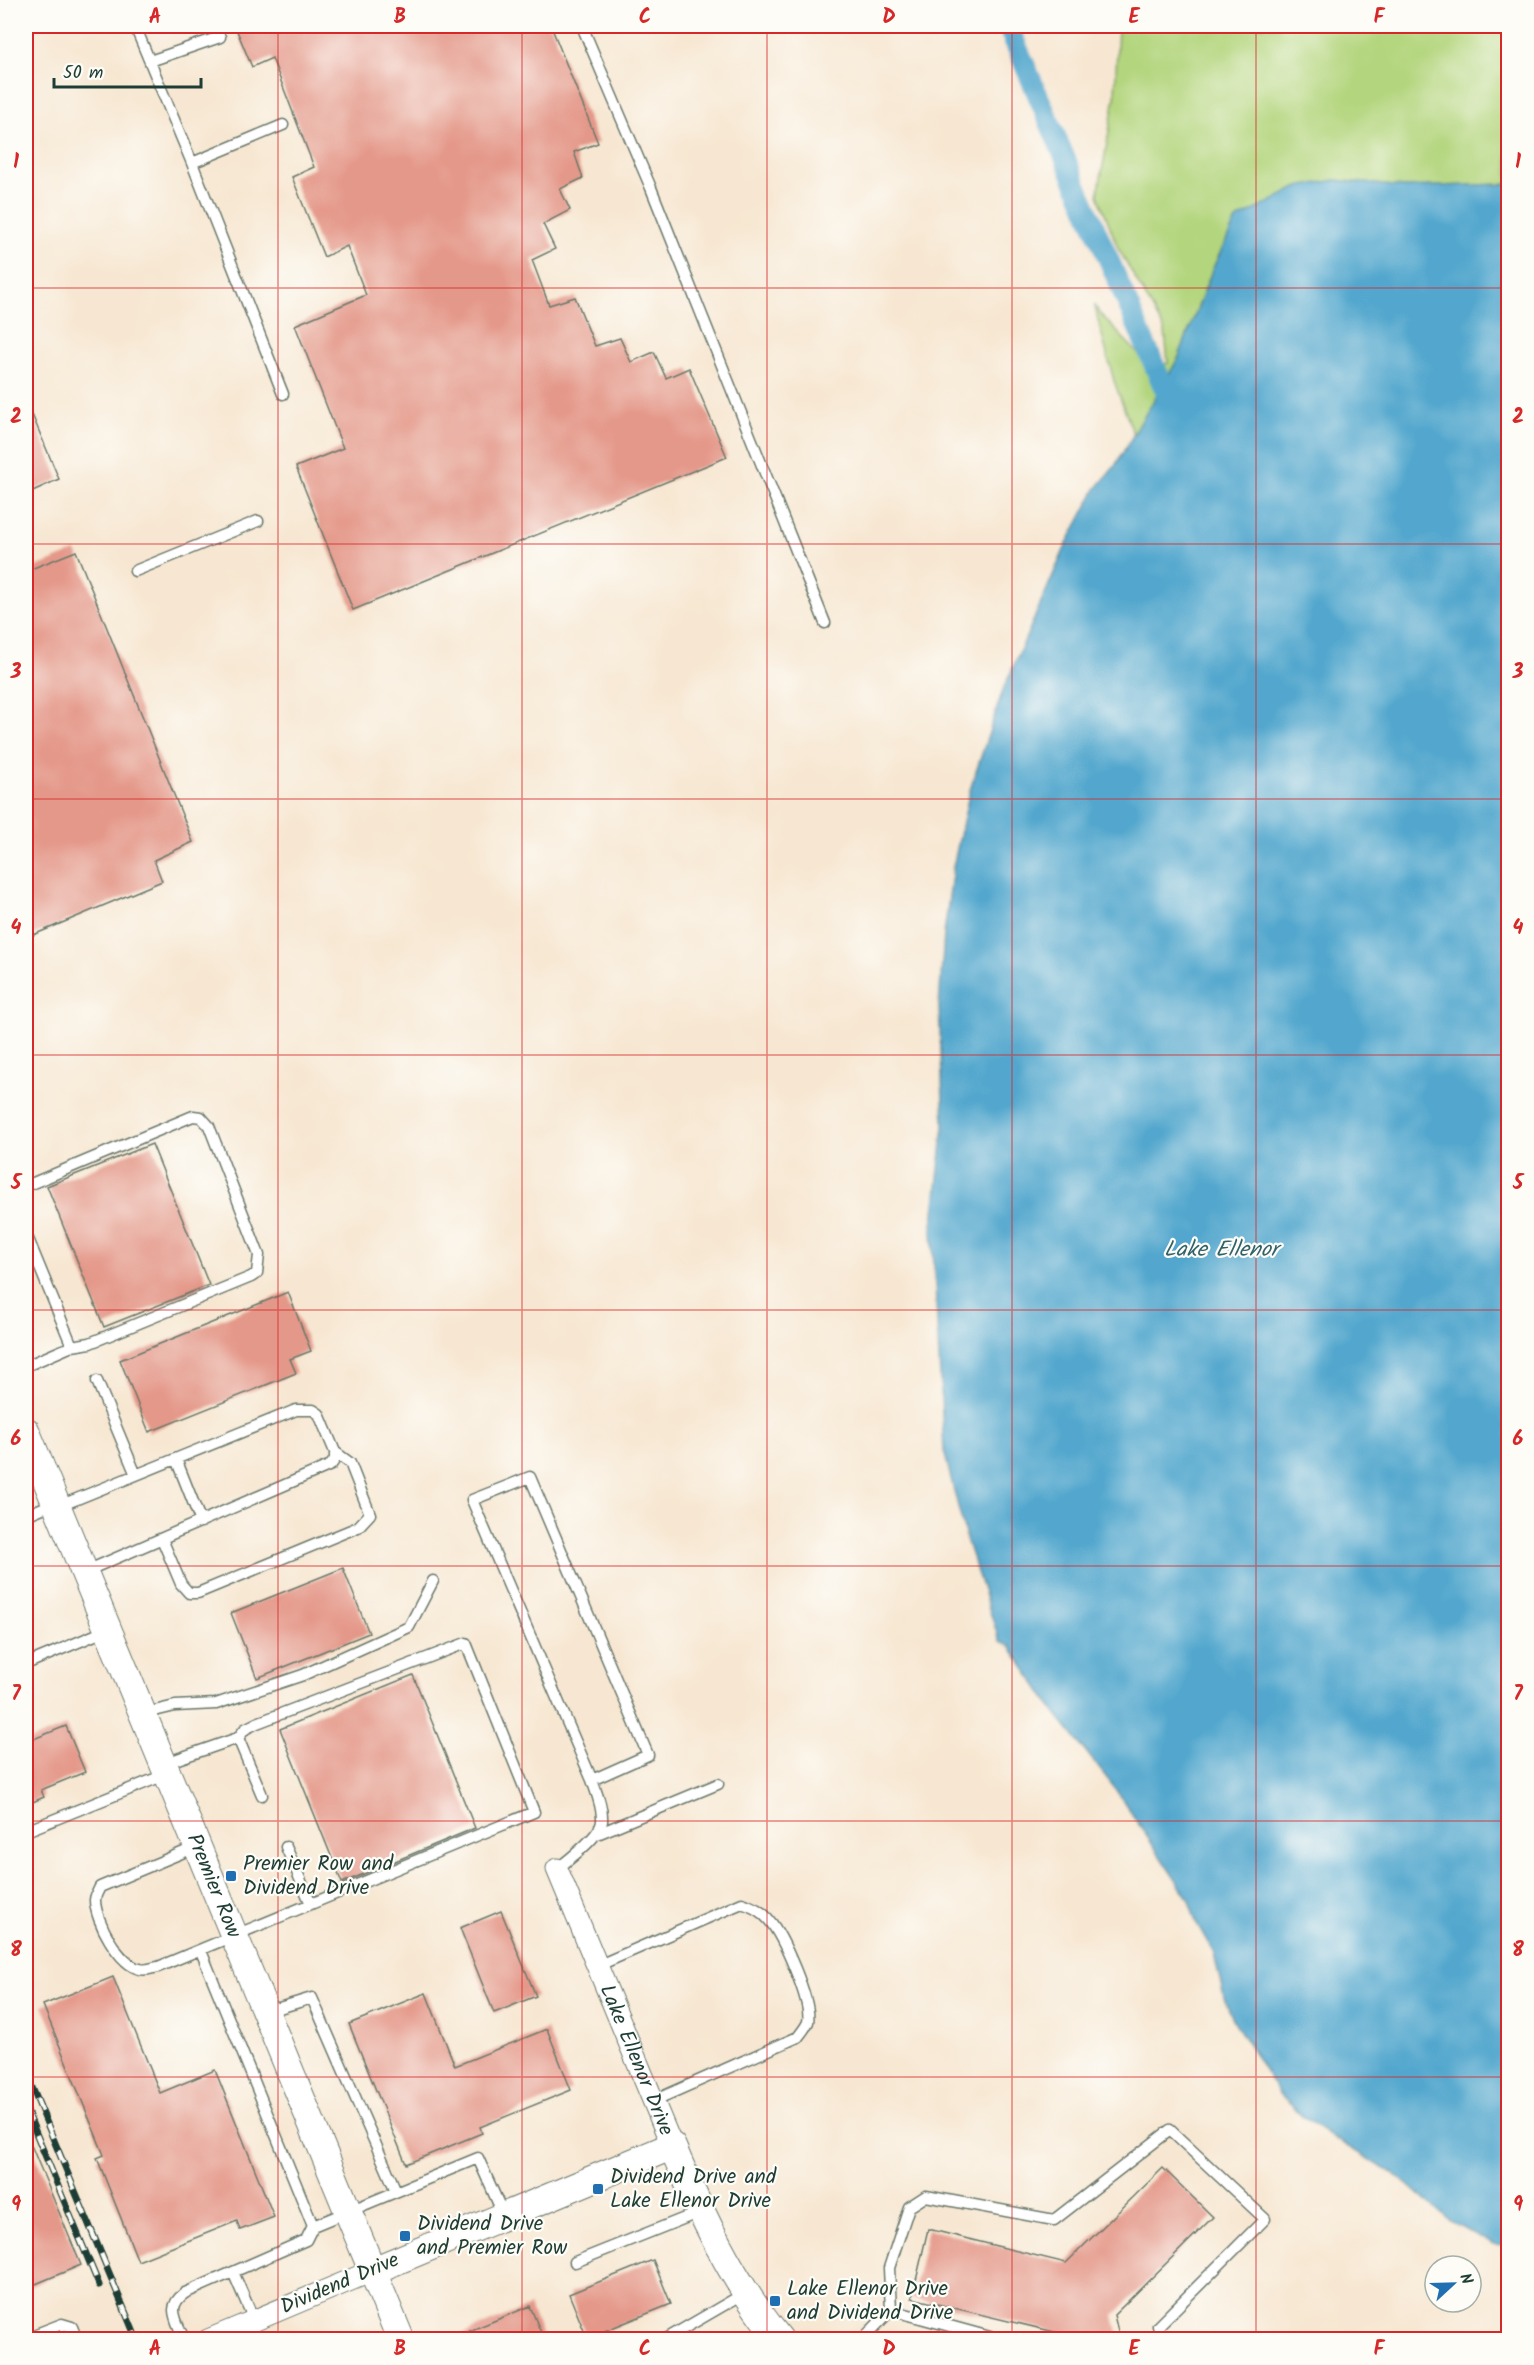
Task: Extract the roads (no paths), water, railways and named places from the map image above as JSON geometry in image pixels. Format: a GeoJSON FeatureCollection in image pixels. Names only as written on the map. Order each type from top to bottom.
{"type":"FeatureCollection","features":[{"type":"Feature","properties":{"kind":"street","name":"Premier Row"},"geometry":{"type":"LineString","coordinates":[[26,1431],[401,2340]]}},
{"type":"Feature","properties":{"kind":"street","name":"Lake Ellenor Drive"},"geometry":{"type":"LineString","coordinates":[[557,1869],[700,2211],[745,2293],[780,2340]]}},
{"type":"Feature","properties":{"kind":"street","name":"Dividend Drive"},"geometry":{"type":"LineString","coordinates":[[219,2337],[254,2320],[672,2145]]}},
{"type":"Feature","properties":{"kind":"lane"},"geometry":{"type":"LineString","coordinates":[[135,26],[192,163],[282,394]]}},
{"type":"Feature","properties":{"kind":"lane"},"geometry":{"type":"LineString","coordinates":[[582,26],[651,188],[825,623]]}},
{"type":"Feature","properties":{"kind":"lane"},"geometry":{"type":"LineString","coordinates":[[150,61],[220,37]]}},
{"type":"Feature","properties":{"kind":"lane"},"geometry":{"type":"LineString","coordinates":[[192,163],[283,125]]}},
{"type":"Feature","properties":{"kind":"lane"},"geometry":{"type":"LineString","coordinates":[[135,571],[258,521]]}},
{"type":"Feature","properties":{"kind":"lane"},"geometry":{"type":"LineString","coordinates":[[26,1186],[193,1116],[201,1117],[209,1126],[259,1255],[256,1273],[251,1277],[90,1343],[72,1346],[26,1366]]}},
{"type":"Feature","properties":{"kind":"lane"},"geometry":{"type":"LineString","coordinates":[[26,1234],[72,1346]]}},
{"type":"Feature","properties":{"kind":"lane"},"geometry":{"type":"LineString","coordinates":[[97,1382],[136,1475]]}},
{"type":"Feature","properties":{"kind":"lane"},"geometry":{"type":"LineString","coordinates":[[26,1515],[45,1507],[57,1507],[296,1410],[313,1410],[319,1414],[335,1452],[332,1465],[84,1572]]}},
{"type":"Feature","properties":{"kind":"lane"},"geometry":{"type":"LineString","coordinates":[[162,1539],[181,1584],[189,1593],[198,1593],[358,1527],[366,1521],[370,1514],[350,1463],[335,1452]]}},
{"type":"Feature","properties":{"kind":"lane"},"geometry":{"type":"LineString","coordinates":[[176,1459],[201,1522]]}},
{"type":"Feature","properties":{"kind":"lane"},"geometry":{"type":"LineString","coordinates":[[557,1869],[595,1835],[602,1823],[600,1802],[472,1500],[530,1478],[648,1755],[592,1780]]}},
{"type":"Feature","properties":{"kind":"lane"},"geometry":{"type":"LineString","coordinates":[[142,1714],[175,1706],[216,1704],[236,1698],[303,1675],[409,1627],[433,1581]]}},
{"type":"Feature","properties":{"kind":"lane"},"geometry":{"type":"LineString","coordinates":[[26,1664],[108,1630]]}},
{"type":"Feature","properties":{"kind":"lane"},"geometry":{"type":"LineString","coordinates":[[26,1831],[238,1738],[245,1729],[258,1723],[466,1643],[534,1812],[201,1951],[158,1967],[141,1970],[128,1964],[117,1952],[104,1929],[95,1899],[100,1887],[197,1846]]}},
{"type":"Feature","properties":{"kind":"lane"},"geometry":{"type":"LineString","coordinates":[[238,1738],[262,1795]]}},
{"type":"Feature","properties":{"kind":"lane"},"geometry":{"type":"LineString","coordinates":[[595,1835],[718,1784]]}},
{"type":"Feature","properties":{"kind":"lane"},"geometry":{"type":"LineString","coordinates":[[286,1846],[311,1904]]}},
{"type":"Feature","properties":{"kind":"lane"},"geometry":{"type":"LineString","coordinates":[[597,1966],[742,1903],[757,1909],[768,1918],[780,1934],[809,2006],[807,2024],[798,2037],[653,2102]]}},
{"type":"Feature","properties":{"kind":"lane"},"geometry":{"type":"LineString","coordinates":[[201,1951],[313,2226]]}},
{"type":"Feature","properties":{"kind":"lane"},"geometry":{"type":"LineString","coordinates":[[266,2012],[312,1998],[396,2191]]}},
{"type":"Feature","properties":{"kind":"lane"},"geometry":{"type":"LineString","coordinates":[[862,2340],[891,2310],[889,2268],[909,2207],[926,2196],[1054,2220],[1170,2130],[1265,2219],[1158,2326],[1162,2340]]}},
{"type":"Feature","properties":{"kind":"lane"},"geometry":{"type":"LineString","coordinates":[[184,2340],[173,2307],[175,2300],[185,2293],[306,2240],[313,2226],[347,2210],[478,2158],[504,2216]]}},
{"type":"Feature","properties":{"kind":"lane"},"geometry":{"type":"LineString","coordinates":[[575,2262],[700,2211]]}},
{"type":"Feature","properties":{"kind":"lane"},"geometry":{"type":"LineString","coordinates":[[233,2272],[254,2320]]}},
{"type":"Feature","properties":{"kind":"lane"},"geometry":{"type":"LineString","coordinates":[[664,2340],[745,2293]]}},
{"type":"Feature","properties":{"kind":"lane"},"geometry":{"type":"LineString","coordinates":[[891,2310],[1000,2340]]}},
{"type":"Feature","properties":{"kind":"lane"},"geometry":{"type":"LineString","coordinates":[[26,2338],[62,2324],[72,2327],[77,2340]]}},
{"type":"Feature","properties":{"kind":"water","name":"Lake Ellenor"},"geometry":{"type":"Polygon","coordinates":[[[1335,180],[1404,187],[1508,184],[1508,2246],[1494,2245],[1449,2220],[1400,2178],[1305,2118],[1279,2094],[1234,2021],[1224,1998],[1214,1953],[1196,1922],[1188,1898],[1114,1787],[1056,1714],[1010,1646],[1000,1642],[967,1542],[944,1451],[932,1230],[944,1125],[939,1007],[944,934],[953,867],[970,790],[1003,690],[1067,543],[1096,489],[1115,466],[1178,359],[1213,268],[1236,220],[1298,187],[1335,180]]]}},
{"type":"Feature","properties":{"kind":"waterway"},"geometry":{"type":"LineString","coordinates":[[1008,26],[1174,411]]}},
{"type":"Feature","properties":{"kind":"railway"},"geometry":{"type":"LineString","coordinates":[[26,2073],[137,2340]]}},
{"type":"Feature","properties":{"kind":"railway"},"geometry":{"type":"LineString","coordinates":[[26,2109],[99,2285]]}},
{"type":"Feature","properties":{"kind":"place","name":"Premier Row and Dividend Drive"},"geometry":{"type":"Point","coordinates":[231,1876]}},
{"type":"Feature","properties":{"kind":"place","name":"Dividend Drive and Lake Ellenor Drive"},"geometry":{"type":"Point","coordinates":[598,2189]}},
{"type":"Feature","properties":{"kind":"place","name":"Dividend Drive and Premier Row"},"geometry":{"type":"Point","coordinates":[405,2236]}},
{"type":"Feature","properties":{"kind":"place","name":"Lake Ellenor Drive and Dividend Drive"},"geometry":{"type":"Point","coordinates":[775,2301]}}]}
